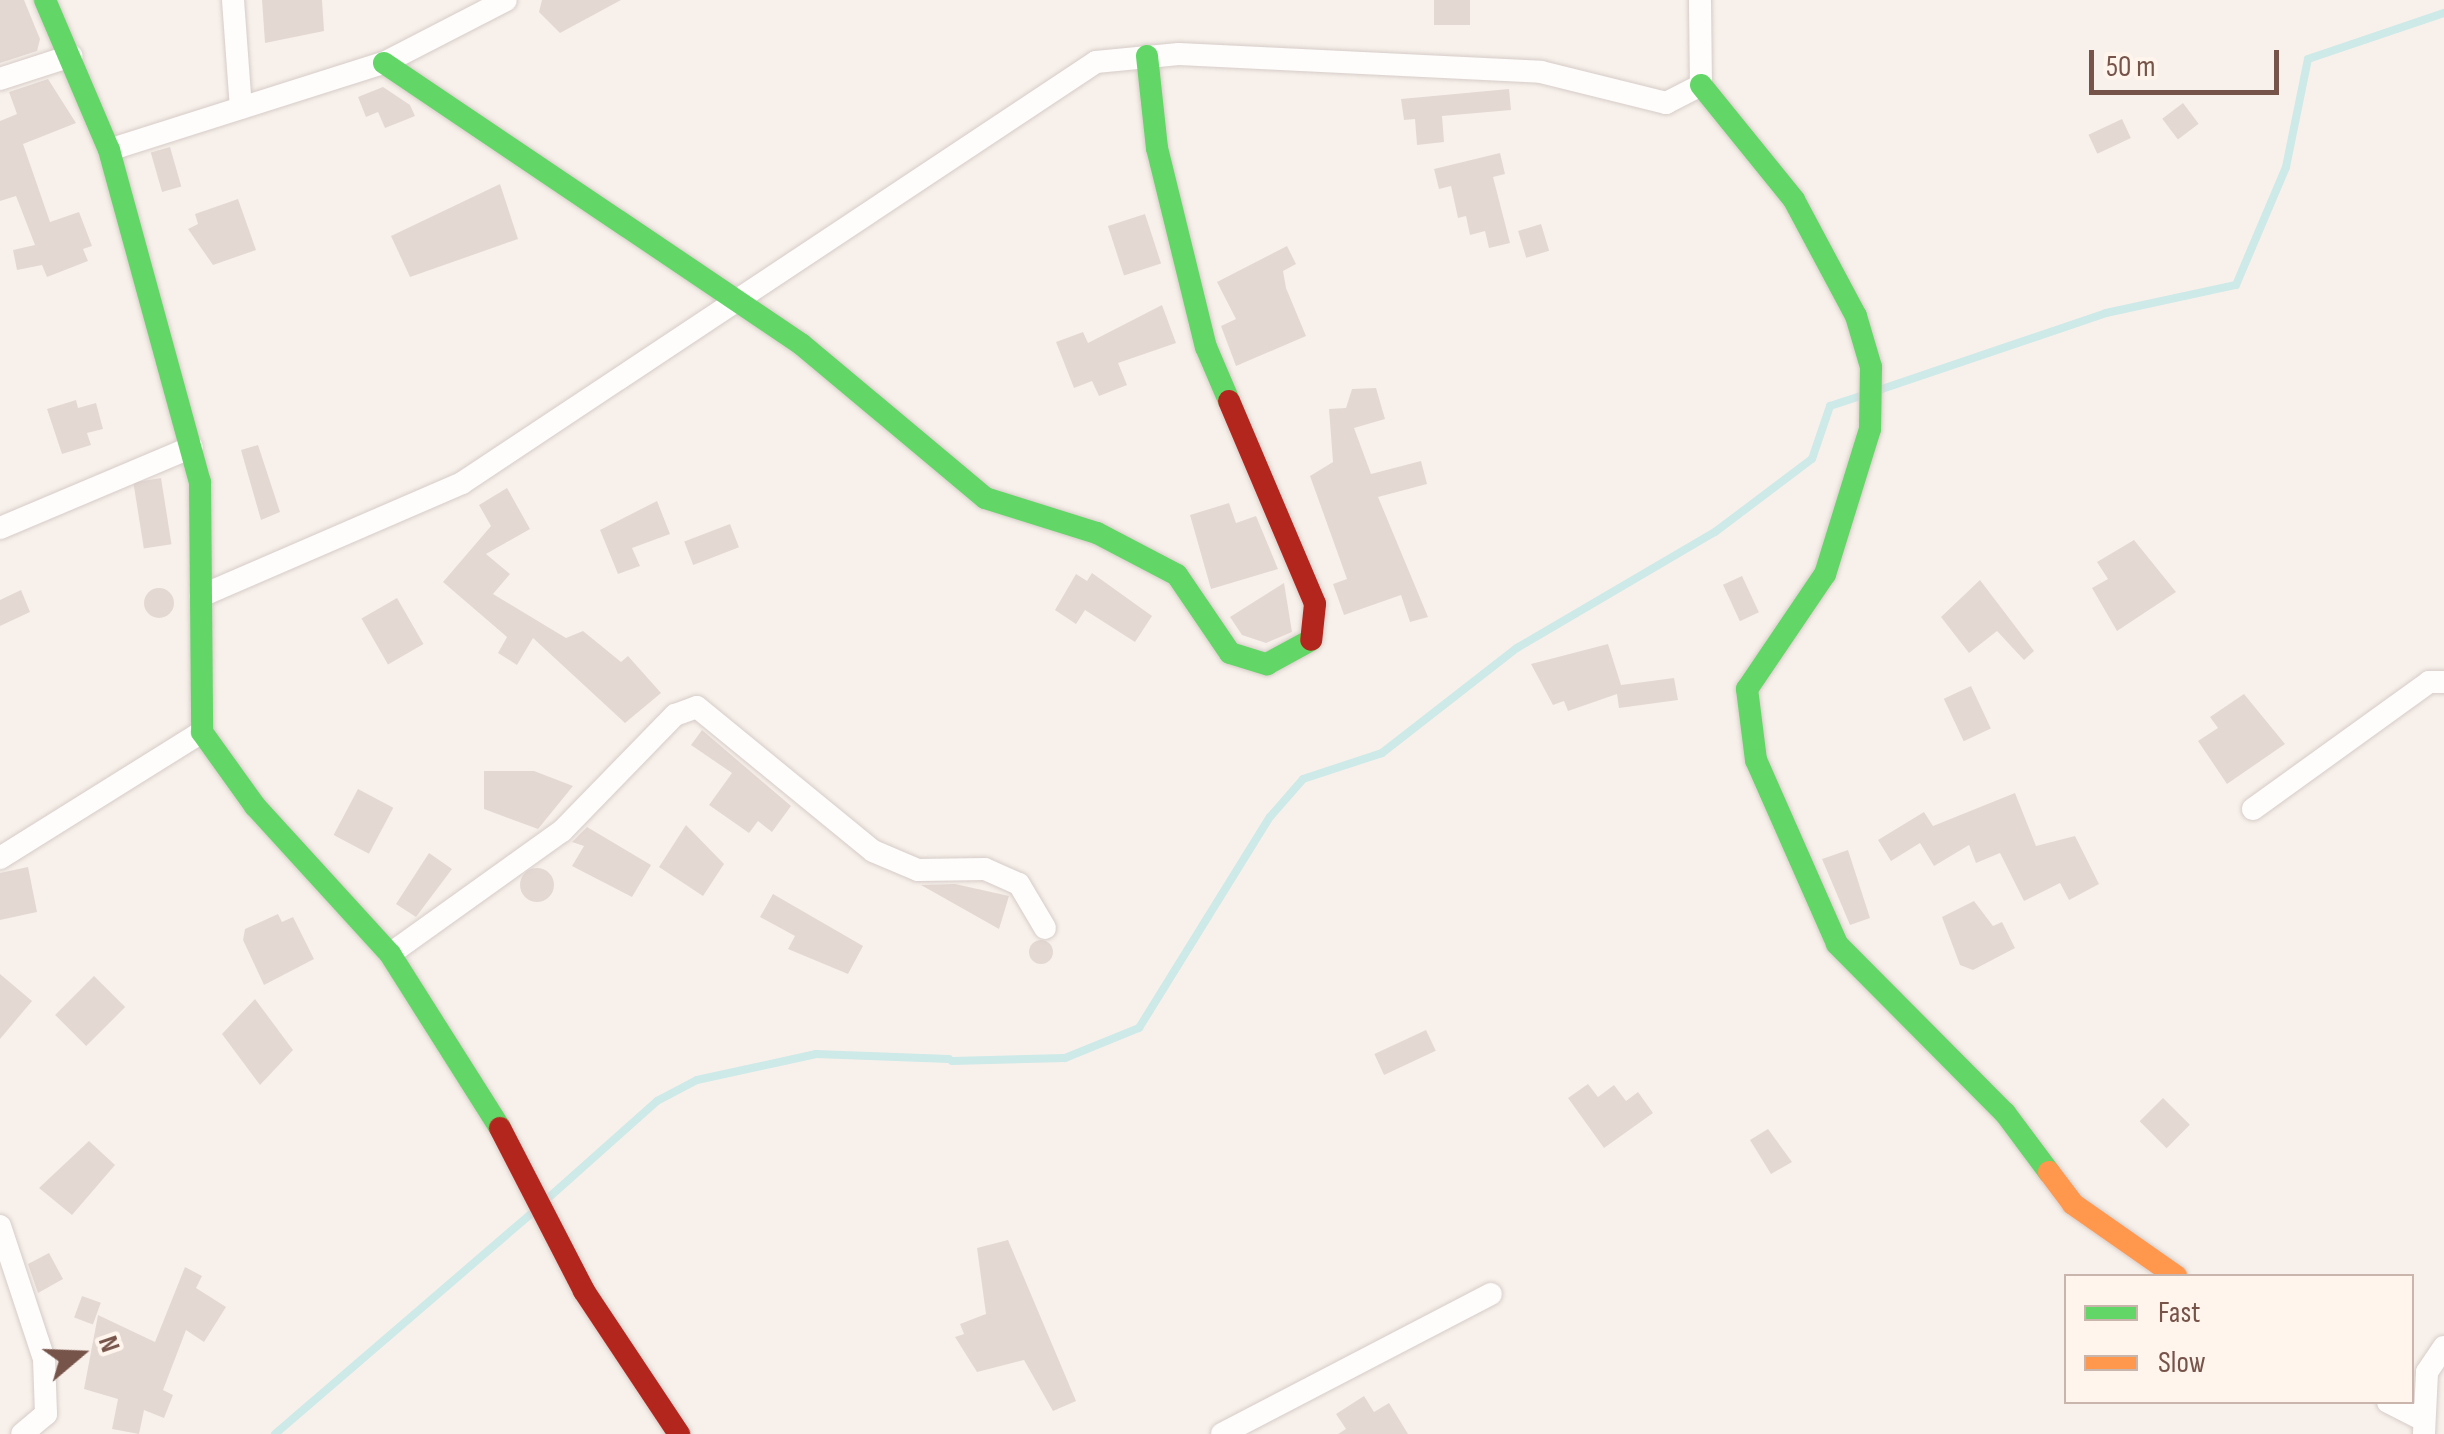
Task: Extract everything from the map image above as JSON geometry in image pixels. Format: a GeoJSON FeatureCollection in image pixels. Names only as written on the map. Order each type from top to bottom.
{"type":"FeatureCollection","features":[{"type":"Feature","properties":{"kind":"street"},"geometry":{"type":"LineString","coordinates":[[45,0],[109,150],[192,447],[202,732],[254,806],[390,954],[499,1126],[584,1291],[679,1434]]}},
{"type":"Feature","properties":{"kind":"street"},"geometry":{"type":"LineString","coordinates":[[233,0],[240,108]]}},
{"type":"Feature","properties":{"kind":"street"},"geometry":{"type":"LineString","coordinates":[[109,150],[384,63],[506,0]]}},
{"type":"Feature","properties":{"kind":"street"},"geometry":{"type":"LineString","coordinates":[[1700,0],[1701,85],[1794,200],[1856,316],[1872,368],[1870,429],[1825,574],[1746,690],[1756,760],[1781,826],[1837,944],[2005,1113],[2073,1204],[2173,1274]]}},
{"type":"Feature","properties":{"kind":"street"},"geometry":{"type":"LineString","coordinates":[[0,79],[71,56]]}},
{"type":"Feature","properties":{"kind":"street"},"geometry":{"type":"LineString","coordinates":[[384,63],[734,299],[985,498],[1096,533],[1177,575],[1230,653],[1267,664],[1304,648],[1316,632],[1315,604],[1206,347],[1156,148],[1147,56]]}},
{"type":"Feature","properties":{"kind":"street"},"geometry":{"type":"LineString","coordinates":[[200,596],[462,483],[1067,74],[1147,56],[1541,72],[1666,103],[1701,85]]}},
{"type":"Feature","properties":{"kind":"street"},"geometry":{"type":"LineString","coordinates":[[0,528],[192,447]]}},
{"type":"Feature","properties":{"kind":"street"},"geometry":{"type":"LineString","coordinates":[[2253,809],[2429,682],[2444,682]]}},
{"type":"Feature","properties":{"kind":"street"},"geometry":{"type":"LineString","coordinates":[[390,954],[562,831],[675,715],[697,707],[874,851],[918,870],[985,869],[1020,884],[1046,928]]}},
{"type":"Feature","properties":{"kind":"street"},"geometry":{"type":"LineString","coordinates":[[0,858],[202,732]]}},
{"type":"Feature","properties":{"kind":"street"},"geometry":{"type":"LineString","coordinates":[[0,1226],[44,1359],[46,1414],[22,1434]]}},
{"type":"Feature","properties":{"kind":"street"},"geometry":{"type":"LineString","coordinates":[[1222,1434],[1492,1294]]}},
{"type":"Feature","properties":{"kind":"street"},"geometry":{"type":"LineString","coordinates":[[2423,1426],[2427,1372],[2444,1347]]}},
{"type":"Feature","properties":{"kind":"street"},"geometry":{"type":"LineString","coordinates":[[2391,1404],[2423,1426]]}},
{"type":"Feature","properties":{"kind":"building"},"geometry":{"type":"Polygon","coordinates":[[[0,0],[24,0],[40,39],[37,51],[0,63],[0,0]]]}},
{"type":"Feature","properties":{"kind":"building"},"geometry":{"type":"Polygon","coordinates":[[[262,0],[322,0],[324,31],[265,43],[262,0]]]}},
{"type":"Feature","properties":{"kind":"building"},"geometry":{"type":"Polygon","coordinates":[[[542,0],[621,0],[560,33],[539,12],[542,0]]]}},
{"type":"Feature","properties":{"kind":"building"},"geometry":{"type":"Polygon","coordinates":[[[1434,0],[1470,0],[1470,25],[1434,25],[1434,0]]]}},
{"type":"Feature","properties":{"kind":"building"},"geometry":{"type":"Polygon","coordinates":[[[48,79],[76,123],[23,144],[50,222],[79,212],[92,246],[83,249],[88,261],[47,277],[42,265],[17,270],[13,250],[35,245],[16,196],[0,201],[0,121],[17,114],[9,92],[48,79]]]}},
{"type":"Feature","properties":{"kind":"building"},"geometry":{"type":"Polygon","coordinates":[[[383,87],[410,105],[415,116],[385,128],[378,112],[366,117],[358,97],[383,87]]]}},
{"type":"Feature","properties":{"kind":"building"},"geometry":{"type":"Polygon","coordinates":[[[1509,89],[1511,110],[1442,116],[1444,142],[1417,145],[1415,119],[1404,120],[1401,99],[1509,89]]]}},
{"type":"Feature","properties":{"kind":"building"},"geometry":{"type":"Polygon","coordinates":[[[2183,103],[2199,124],[2178,139],[2162,119],[2183,103]]]}},
{"type":"Feature","properties":{"kind":"building"},"geometry":{"type":"Polygon","coordinates":[[[2122,119],[2131,138],[2097,154],[2088,135],[2122,119]]]}},
{"type":"Feature","properties":{"kind":"building"},"geometry":{"type":"Polygon","coordinates":[[[170,147],[181,186],[162,192],[151,153],[170,147]]]}},
{"type":"Feature","properties":{"kind":"building"},"geometry":{"type":"Polygon","coordinates":[[[1500,153],[1505,174],[1493,177],[1510,243],[1489,248],[1485,231],[1470,235],[1466,216],[1458,218],[1451,186],[1439,189],[1434,169],[1500,153]]]}},
{"type":"Feature","properties":{"kind":"building"},"geometry":{"type":"Polygon","coordinates":[[[500,184],[518,239],[410,277],[391,236],[500,184]]]}},
{"type":"Feature","properties":{"kind":"building"},"geometry":{"type":"Polygon","coordinates":[[[238,199],[256,250],[213,265],[188,229],[198,224],[195,214],[238,199]]]}},
{"type":"Feature","properties":{"kind":"building"},"geometry":{"type":"Polygon","coordinates":[[[1145,214],[1161,263],[1124,276],[1108,226],[1145,214]]]}},
{"type":"Feature","properties":{"kind":"building"},"geometry":{"type":"Polygon","coordinates":[[[1541,224],[1549,251],[1526,258],[1518,231],[1541,224]]]}},
{"type":"Feature","properties":{"kind":"building"},"geometry":{"type":"Polygon","coordinates":[[[1287,246],[1296,264],[1283,271],[1286,288],[1306,336],[1236,366],[1221,326],[1236,319],[1217,282],[1287,246]]]}},
{"type":"Feature","properties":{"kind":"building"},"geometry":{"type":"Polygon","coordinates":[[[1162,305],[1176,343],[1118,363],[1127,385],[1099,396],[1092,381],[1074,388],[1056,342],[1083,332],[1088,343],[1162,305]]]}},
{"type":"Feature","properties":{"kind":"building"},"geometry":{"type":"Polygon","coordinates":[[[1376,388],[1385,419],[1354,428],[1371,474],[1421,461],[1427,484],[1378,497],[1428,617],[1410,622],[1401,595],[1344,615],[1333,584],[1347,579],[1310,476],[1333,462],[1329,409],[1346,408],[1352,389],[1376,388]]]}},
{"type":"Feature","properties":{"kind":"building"},"geometry":{"type":"Polygon","coordinates":[[[76,400],[78,408],[96,403],[103,429],[87,433],[91,445],[62,454],[47,409],[76,400]]]}},
{"type":"Feature","properties":{"kind":"building"},"geometry":{"type":"Polygon","coordinates":[[[258,445],[280,512],[261,520],[241,450],[258,445]]]}},
{"type":"Feature","properties":{"kind":"building"},"geometry":{"type":"Polygon","coordinates":[[[161,478],[171,544],[144,549],[133,482],[161,478]]]}},
{"type":"Feature","properties":{"kind":"building"},"geometry":{"type":"Polygon","coordinates":[[[507,488],[530,529],[486,554],[510,574],[493,594],[566,638],[583,631],[621,662],[628,656],[661,693],[625,723],[533,638],[517,665],[498,653],[507,637],[443,582],[491,526],[479,505],[507,488]]]}},
{"type":"Feature","properties":{"kind":"building"},"geometry":{"type":"Polygon","coordinates":[[[657,501],[670,534],[632,548],[640,566],[618,574],[600,530],[657,501]]]}},
{"type":"Feature","properties":{"kind":"building"},"geometry":{"type":"Polygon","coordinates":[[[1229,503],[1236,523],[1256,516],[1278,569],[1211,589],[1190,515],[1229,503]]]}},
{"type":"Feature","properties":{"kind":"building"},"geometry":{"type":"Polygon","coordinates":[[[730,524],[739,547],[693,565],[684,542],[730,524]]]}},
{"type":"Feature","properties":{"kind":"building"},"geometry":{"type":"Polygon","coordinates":[[[2134,540],[2176,592],[2117,631],[2092,588],[2108,579],[2097,562],[2134,540]]]}},
{"type":"Feature","properties":{"kind":"building"},"geometry":{"type":"Polygon","coordinates":[[[1092,573],[1152,616],[1135,642],[1085,610],[1076,624],[1055,610],[1076,574],[1087,581],[1092,573]]]}},
{"type":"Feature","properties":{"kind":"building"},"geometry":{"type":"Polygon","coordinates":[[[1742,576],[1759,612],[1740,621],[1723,585],[1742,576]]]}},
{"type":"Feature","properties":{"kind":"building"},"geometry":{"type":"Polygon","coordinates":[[[1980,580],[2034,651],[2024,660],[1997,631],[1969,653],[1941,617],[1980,580]]]}},
{"type":"Feature","properties":{"kind":"building"},"geometry":{"type":"Polygon","coordinates":[[[1284,583],[1292,632],[1266,643],[1242,635],[1230,617],[1284,583]]]}},
{"type":"Feature","properties":{"kind":"building"},"geometry":{"type":"Polygon","coordinates":[[[159,588],[170,592],[174,603],[170,614],[159,618],[148,614],[144,603],[148,592],[159,588]]]}},
{"type":"Feature","properties":{"kind":"building"},"geometry":{"type":"Polygon","coordinates":[[[21,590],[30,612],[0,626],[0,600],[21,590]]]}},
{"type":"Feature","properties":{"kind":"building"},"geometry":{"type":"Polygon","coordinates":[[[397,598],[423,644],[388,664],[361,618],[397,598]]]}},
{"type":"Feature","properties":{"kind":"building"},"geometry":{"type":"Polygon","coordinates":[[[1608,644],[1621,685],[1674,678],[1678,700],[1619,708],[1617,694],[1568,711],[1564,701],[1553,705],[1531,664],[1608,644]]]}},
{"type":"Feature","properties":{"kind":"building"},"geometry":{"type":"Polygon","coordinates":[[[1971,686],[1991,729],[1964,741],[1944,699],[1971,686]]]}},
{"type":"Feature","properties":{"kind":"building"},"geometry":{"type":"Polygon","coordinates":[[[2244,694],[2285,744],[2227,784],[2198,741],[2218,728],[2210,717],[2244,694]]]}},
{"type":"Feature","properties":{"kind":"building"},"geometry":{"type":"Polygon","coordinates":[[[702,730],[791,806],[772,832],[758,821],[749,833],[709,805],[732,773],[691,745],[702,730]]]}},
{"type":"Feature","properties":{"kind":"building"},"geometry":{"type":"Polygon","coordinates":[[[484,771],[534,771],[573,786],[538,829],[484,809],[484,771]]]}},
{"type":"Feature","properties":{"kind":"building"},"geometry":{"type":"Polygon","coordinates":[[[358,789],[393,808],[369,854],[334,835],[358,789]]]}},
{"type":"Feature","properties":{"kind":"building"},"geometry":{"type":"Polygon","coordinates":[[[2015,793],[2036,846],[2075,836],[2099,884],[2069,900],[2060,883],[2024,901],[2000,853],[1976,863],[1969,845],[1934,866],[1920,843],[1891,861],[1878,840],[1924,812],[1933,826],[2015,793]]]}},
{"type":"Feature","properties":{"kind":"building"},"geometry":{"type":"Polygon","coordinates":[[[686,825],[724,864],[703,896],[659,867],[686,825]]]}},
{"type":"Feature","properties":{"kind":"building"},"geometry":{"type":"Polygon","coordinates":[[[587,827],[651,865],[632,897],[572,866],[584,846],[572,842],[587,827]]]}},
{"type":"Feature","properties":{"kind":"building"},"geometry":{"type":"Polygon","coordinates":[[[1848,850],[1870,918],[1850,925],[1822,859],[1848,850]]]}},
{"type":"Feature","properties":{"kind":"building"},"geometry":{"type":"Polygon","coordinates":[[[429,853],[452,869],[416,917],[396,904],[429,853]]]}},
{"type":"Feature","properties":{"kind":"building"},"geometry":{"type":"Polygon","coordinates":[[[28,867],[37,912],[0,920],[0,873],[28,867]]]}},
{"type":"Feature","properties":{"kind":"building"},"geometry":{"type":"Polygon","coordinates":[[[537,868],[549,873],[554,885],[549,897],[537,902],[525,897],[520,885],[525,873],[537,868]]]}},
{"type":"Feature","properties":{"kind":"building"},"geometry":{"type":"Polygon","coordinates":[[[955,884],[1009,896],[999,929],[921,885],[955,884]]]}},
{"type":"Feature","properties":{"kind":"building"},"geometry":{"type":"Polygon","coordinates":[[[773,894],[863,946],[848,974],[788,949],[795,936],[760,917],[773,894]]]}},
{"type":"Feature","properties":{"kind":"building"},"geometry":{"type":"Polygon","coordinates":[[[1974,901],[1993,926],[2002,922],[2015,948],[1973,970],[1960,965],[1942,917],[1974,901]]]}},
{"type":"Feature","properties":{"kind":"building"},"geometry":{"type":"Polygon","coordinates":[[[278,914],[282,922],[293,917],[314,959],[264,985],[243,940],[245,929],[278,914]]]}},
{"type":"Feature","properties":{"kind":"building"},"geometry":{"type":"Polygon","coordinates":[[[1041,940],[1050,943],[1050,961],[1041,964],[1032,961],[1029,952],[1032,943],[1041,940]]]}},
{"type":"Feature","properties":{"kind":"building"},"geometry":{"type":"Polygon","coordinates":[[[0,974],[32,1001],[0,1039],[0,974]]]}},
{"type":"Feature","properties":{"kind":"building"},"geometry":{"type":"Polygon","coordinates":[[[94,976],[125,1007],[86,1046],[55,1015],[94,976]]]}},
{"type":"Feature","properties":{"kind":"building"},"geometry":{"type":"Polygon","coordinates":[[[255,999],[293,1050],[260,1085],[222,1034],[255,999]]]}},
{"type":"Feature","properties":{"kind":"building"},"geometry":{"type":"Polygon","coordinates":[[[1426,1030],[1436,1051],[1384,1075],[1374,1054],[1426,1030]]]}},
{"type":"Feature","properties":{"kind":"building"},"geometry":{"type":"Polygon","coordinates":[[[1588,1084],[1598,1097],[1614,1085],[1626,1101],[1638,1092],[1653,1113],[1604,1148],[1568,1098],[1588,1084]]]}},
{"type":"Feature","properties":{"kind":"building"},"geometry":{"type":"Polygon","coordinates":[[[2163,1098],[2190,1125],[2167,1148],[2140,1121],[2163,1098]]]}},
{"type":"Feature","properties":{"kind":"building"},"geometry":{"type":"Polygon","coordinates":[[[1768,1129],[1792,1162],[1771,1174],[1750,1140],[1768,1129]]]}},
{"type":"Feature","properties":{"kind":"building"},"geometry":{"type":"Polygon","coordinates":[[[89,1141],[115,1165],[72,1215],[39,1188],[89,1141]]]}},
{"type":"Feature","properties":{"kind":"building"},"geometry":{"type":"Polygon","coordinates":[[[1008,1240],[1076,1401],[1053,1411],[1024,1360],[977,1372],[955,1337],[964,1334],[960,1324],[986,1314],[977,1248],[1008,1240]]]}},
{"type":"Feature","properties":{"kind":"building"},"geometry":{"type":"Polygon","coordinates":[[[49,1253],[63,1279],[38,1293],[28,1264],[49,1253]]]}},
{"type":"Feature","properties":{"kind":"building"},"geometry":{"type":"Polygon","coordinates":[[[185,1267],[202,1276],[196,1288],[226,1307],[204,1342],[186,1330],[163,1390],[173,1395],[164,1418],[144,1410],[139,1434],[112,1429],[118,1399],[84,1389],[98,1315],[155,1342],[185,1267]]]}},
{"type":"Feature","properties":{"kind":"building"},"geometry":{"type":"Polygon","coordinates":[[[82,1296],[101,1303],[93,1324],[74,1318],[82,1296]]]}},
{"type":"Feature","properties":{"kind":"building"},"geometry":{"type":"Polygon","coordinates":[[[1364,1396],[1374,1412],[1389,1403],[1408,1434],[1338,1434],[1346,1429],[1336,1414],[1364,1396]]]}},
{"type":"Feature","properties":{"kind":"waterway"},"geometry":{"type":"LineString","coordinates":[[1879,390],[2106,313],[2236,285],[2286,167],[2308,59],[2444,13]]}},
{"type":"Feature","properties":{"kind":"waterway"},"geometry":{"type":"LineString","coordinates":[[952,1061],[1065,1058],[1139,1028],[1270,817],[1303,779],[1382,753],[1517,648],[1715,532],[1812,459],[1830,406],[1861,396]]}},
{"type":"Feature","properties":{"kind":"waterway"},"geometry":{"type":"LineString","coordinates":[[546,1200],[657,1101],[697,1080],[816,1054],[949,1059]]}},
{"type":"Feature","properties":{"kind":"waterway"},"geometry":{"type":"LineString","coordinates":[[275,1434],[532,1213]]}},
{"type":"Feature","properties":{"kind":"traffic: fast"},"geometry":{"type":"LineString","coordinates":[[45,0],[109,150],[200,482],[202,732],[255,806],[390,954],[500,1128]]}},
{"type":"Feature","properties":{"kind":"traffic: fast"},"geometry":{"type":"LineString","coordinates":[[1147,56],[1157,148],[1206,347],[1229,401]]}},
{"type":"Feature","properties":{"kind":"traffic: fast"},"geometry":{"type":"LineString","coordinates":[[384,63],[801,344],[985,498],[1097,533],[1177,575],[1230,653],[1267,664],[1311,640]]}},
{"type":"Feature","properties":{"kind":"traffic: fast"},"geometry":{"type":"LineString","coordinates":[[1701,85],[1794,200],[1856,316],[1871,367],[1870,429],[1825,574],[1747,689],[1756,760],[1837,944],[2005,1113],[2049,1172]]}},
{"type":"Feature","properties":{"kind":"traffic: slow"},"geometry":{"type":"LineString","coordinates":[[2049,1172],[2073,1204],[2173,1274]]}},
{"type":"Feature","properties":{"kind":"traffic: jam"},"geometry":{"type":"LineString","coordinates":[[1229,401],[1315,604],[1311,640]]}},
{"type":"Feature","properties":{"kind":"traffic: jam"},"geometry":{"type":"LineString","coordinates":[[500,1128],[584,1291],[679,1434]]}}]}
